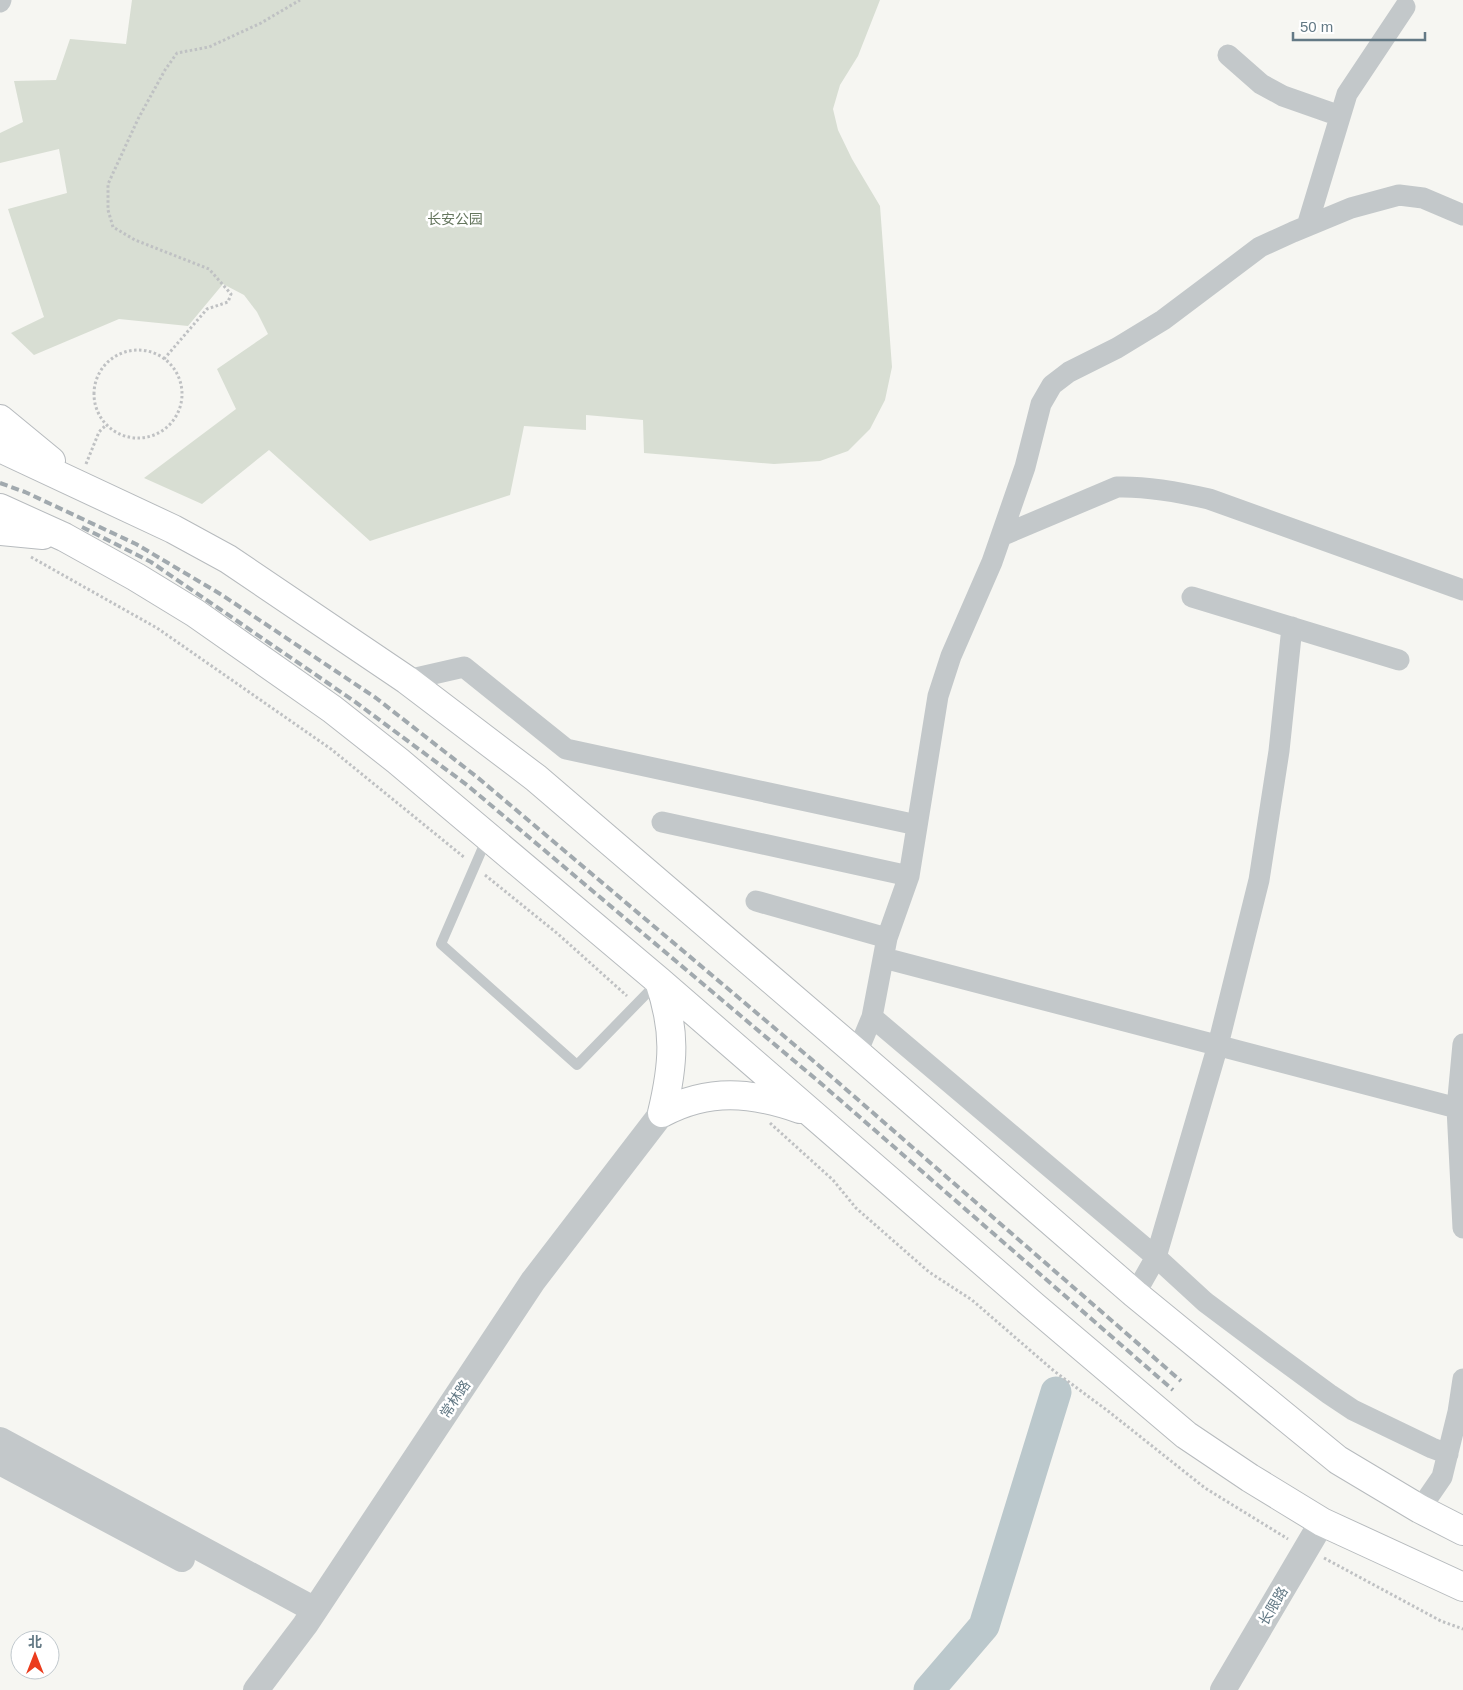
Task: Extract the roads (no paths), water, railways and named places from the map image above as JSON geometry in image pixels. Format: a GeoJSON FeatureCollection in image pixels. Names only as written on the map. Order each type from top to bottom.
{"type":"FeatureCollection","features":[{"type":"Feature","properties":{"kind":"highway"},"geometry":{"type":"LineString","coordinates":[[0,418],[79,484]]}},
{"type":"Feature","properties":{"kind":"highway"},"geometry":{"type":"LineString","coordinates":[[0,448],[173,528],[228,559],[407,680],[536,778],[1135,1294],[1338,1460],[1420,1509],[1463,1531]]}},
{"type":"Feature","properties":{"kind":"highway"},"geometry":{"type":"LineString","coordinates":[[0,508],[64,537],[136,577],[195,613],[332,709],[398,760],[659,981],[1042,1314],[1186,1435],[1250,1478],[1322,1522],[1463,1587]]}},
{"type":"Feature","properties":{"kind":"highway"},"geometry":{"type":"LineString","coordinates":[[0,531],[64,537]]}},
{"type":"Feature","properties":{"kind":"highway"},"geometry":{"type":"LineString","coordinates":[[659,981],[668,1006],[672,1054],[670,1079],[662,1113]]}},
{"type":"Feature","properties":{"kind":"highway"},"geometry":{"type":"LineString","coordinates":[[662,1113],[678,1104],[730,1094],[754,1096],[810,1112]]}},
{"type":"Feature","properties":{"kind":"street"},"geometry":{"type":"LineString","coordinates":[[1307,226],[1347,94],[1405,7]]}},
{"type":"Feature","properties":{"kind":"street"},"geometry":{"type":"LineString","coordinates":[[1228,55],[1261,84],[1283,96],[1340,116]]}},
{"type":"Feature","properties":{"kind":"street"},"geometry":{"type":"LineString","coordinates":[[857,1053],[872,1018],[886,948],[909,876],[938,696],[951,656],[992,562],[1026,467],[1041,404],[1052,385],[1069,372],[1118,348],[1163,320],[1260,247],[1307,226],[1351,208],[1399,194],[1423,198],[1463,215]]}},
{"type":"Feature","properties":{"kind":"street"},"geometry":{"type":"LineString","coordinates":[[1001,536],[1117,487],[1133,487],[1209,499],[1463,590]]}},
{"type":"Feature","properties":{"kind":"street"},"geometry":{"type":"LineString","coordinates":[[1192,597],[1399,660]]}},
{"type":"Feature","properties":{"kind":"street"},"geometry":{"type":"LineString","coordinates":[[1135,1294],[1156,1257],[1218,1045],[1258,880],[1280,751],[1292,627]]}},
{"type":"Feature","properties":{"kind":"street"},"geometry":{"type":"LineString","coordinates":[[407,680],[464,667],[566,748],[917,825]]}},
{"type":"Feature","properties":{"kind":"street"},"geometry":{"type":"LineString","coordinates":[[662,822],[909,876]]}},
{"type":"Feature","properties":{"kind":"street"},"geometry":{"type":"LineString","coordinates":[[756,901],[886,948],[1218,1045],[1456,1108]]}},
{"type":"Feature","properties":{"kind":"street"},"geometry":{"type":"LineString","coordinates":[[872,1018],[1156,1257],[1206,1302],[1329,1394],[1380,1423],[1448,1454]]}},
{"type":"Feature","properties":{"kind":"street"},"geometry":{"type":"LineString","coordinates":[[1463,1044],[1456,1108],[1463,1228]]}},
{"type":"Feature","properties":{"kind":"street","name":"常林路"},"geometry":{"type":"LineString","coordinates":[[256,1690],[310,1618],[533,1281],[662,1113]]}},
{"type":"Feature","properties":{"kind":"street"},"geometry":{"type":"LineString","coordinates":[[1420,1509],[1442,1477],[1458,1412],[1463,1379]]}},
{"type":"Feature","properties":{"kind":"street"},"geometry":{"type":"LineString","coordinates":[[0,1440],[310,1618]]}},
{"type":"Feature","properties":{"kind":"street"},"geometry":{"type":"LineString","coordinates":[[0,1462],[310,1618]]}},
{"type":"Feature","properties":{"kind":"street","name":"长限路"},"geometry":{"type":"LineString","coordinates":[[1223,1690],[1322,1522]]}},
{"type":"Feature","properties":{"kind":"lane"},"geometry":{"type":"LineString","coordinates":[[488,835],[441,944],[577,1065],[659,981]]}},
{"type":"Feature","properties":{"kind":"waterway"},"geometry":{"type":"LineString","coordinates":[[929,1690],[984,1626],[1056,1392]]}},
{"type":"Feature","properties":{"kind":"railway"},"geometry":{"type":"LineString","coordinates":[[0,483],[25,492],[136,544],[222,595],[376,698],[477,777],[810,1058],[1181,1381]]}},
{"type":"Feature","properties":{"kind":"railway"},"geometry":{"type":"LineString","coordinates":[[82,527],[151,562],[354,701],[467,785],[824,1086],[1173,1390]]}},
{"type":"Feature","properties":{"kind":"park label","name":"长安公园"},"geometry":{"type":"Point","coordinates":[455,219]}}]}
